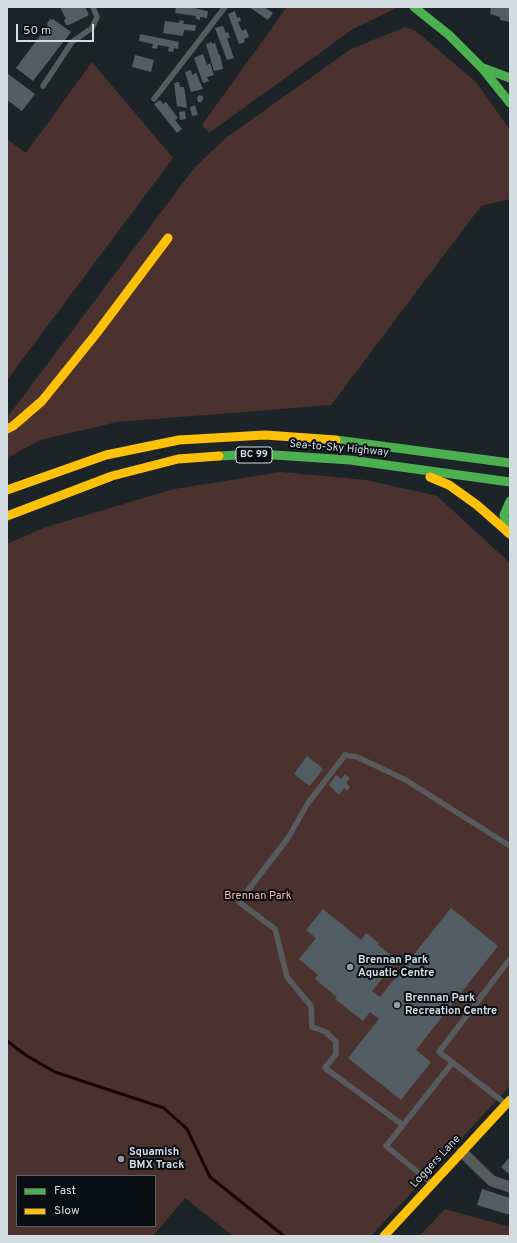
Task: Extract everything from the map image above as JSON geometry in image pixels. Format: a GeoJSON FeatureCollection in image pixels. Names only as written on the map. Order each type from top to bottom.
{"type":"FeatureCollection","features":[{"type":"Feature","properties":{"kind":"main road"},"geometry":{"type":"LineString","coordinates":[[414,7],[449,35],[482,68],[510,103]]}},
{"type":"Feature","properties":{"kind":"main road"},"geometry":{"type":"LineString","coordinates":[[482,68],[510,78]]}},
{"type":"Feature","properties":{"kind":"main road"},"geometry":{"type":"LineString","coordinates":[[7,429],[13,426],[42,401],[96,334],[168,238]]}},
{"type":"Feature","properties":{"kind":"main road","name":"Sea-to-Sky Highway"},"geometry":{"type":"LineString","coordinates":[[7,490],[106,455],[180,440],[265,435],[360,442],[510,463]]}},
{"type":"Feature","properties":{"kind":"main road","name":"Sea-to-Sky Highway"},"geometry":{"type":"LineString","coordinates":[[7,516],[112,476],[178,459],[259,454],[350,460],[510,482]]}},
{"type":"Feature","properties":{"kind":"main road"},"geometry":{"type":"LineString","coordinates":[[414,470],[449,485],[477,505],[508,533]]}},
{"type":"Feature","properties":{"kind":"main road"},"geometry":{"type":"LineString","coordinates":[[508,533],[504,515],[510,501]]}},
{"type":"Feature","properties":{"kind":"main road","name":"Loggers Lane"},"geometry":{"type":"LineString","coordinates":[[384,1236],[508,1102]]}},
{"type":"Feature","properties":{"kind":"street"},"geometry":{"type":"LineString","coordinates":[[462,1152],[492,1181],[510,1187]]}},
{"type":"Feature","properties":{"kind":"lane"},"geometry":{"type":"LineString","coordinates":[[43,86],[72,42],[92,28],[97,17],[93,7]]}},
{"type":"Feature","properties":{"kind":"lane"},"geometry":{"type":"LineString","coordinates":[[154,99],[225,7]]}},
{"type":"Feature","properties":{"kind":"lane"},"geometry":{"type":"LineString","coordinates":[[403,1125],[325,1068],[336,1054],[336,1042],[326,1032],[312,1027],[311,1006],[287,977],[275,929],[239,902],[288,838],[308,803],[345,755],[357,756],[404,779],[510,846]]}},
{"type":"Feature","properties":{"kind":"lane"},"geometry":{"type":"LineString","coordinates":[[508,1102],[439,1052],[510,959]]}},
{"type":"Feature","properties":{"kind":"lane"},"geometry":{"type":"LineString","coordinates":[[432,1184],[386,1146],[453,1062]]}},
{"type":"Feature","properties":{"kind":"green space"},"geometry":{"type":"Polygon","coordinates":[[[287,7],[396,8],[353,29],[209,133],[202,125],[287,7]]]}},
{"type":"Feature","properties":{"kind":"green space"},"geometry":{"type":"Polygon","coordinates":[[[405,27],[416,31],[477,83],[510,130],[510,199],[481,206],[331,405],[117,422],[40,440],[7,458],[7,418],[194,168],[227,137],[351,49],[405,27]]]}},
{"type":"Feature","properties":{"kind":"green space"},"geometry":{"type":"Polygon","coordinates":[[[92,62],[173,158],[7,380],[7,270],[9,267],[7,266],[7,139],[26,153],[92,62]]]}},
{"type":"Feature","properties":{"kind":"green space","name":"Brennan Park"},"geometry":{"type":"Polygon","coordinates":[[[281,472],[366,480],[437,496],[510,563],[510,1086],[371,1236],[233,1236],[185,1198],[153,1236],[7,1236],[7,544],[43,528],[174,489],[281,472]]]}},
{"type":"Feature","properties":{"kind":"green space"},"geometry":{"type":"Polygon","coordinates":[[[445,1209],[510,1227],[510,1236],[419,1236],[445,1209]]]}},
{"type":"Feature","properties":{"kind":"building"},"geometry":{"type":"Polygon","coordinates":[[[60,7],[85,7],[89,15],[66,25],[64,20],[66,19],[60,7]]]}},
{"type":"Feature","properties":{"kind":"building"},"geometry":{"type":"Polygon","coordinates":[[[176,7],[189,7],[208,11],[207,18],[200,17],[200,20],[196,19],[196,16],[175,13],[176,7]]]}},
{"type":"Feature","properties":{"kind":"building"},"geometry":{"type":"Polygon","coordinates":[[[249,7],[264,7],[273,13],[268,20],[249,7]]]}},
{"type":"Feature","properties":{"kind":"building"},"geometry":{"type":"Polygon","coordinates":[[[491,7],[510,7],[510,22],[500,20],[500,17],[490,14],[491,7]]]}},
{"type":"Feature","properties":{"kind":"building"},"geometry":{"type":"Polygon","coordinates":[[[235,11],[237,18],[240,17],[241,21],[238,22],[242,31],[246,29],[249,37],[244,39],[245,42],[239,44],[228,14],[235,11]]]}},
{"type":"Feature","properties":{"kind":"building"},"geometry":{"type":"Polygon","coordinates":[[[50,19],[53,19],[71,32],[33,81],[16,68],[48,25],[47,24],[50,19]]]}},
{"type":"Feature","properties":{"kind":"building"},"geometry":{"type":"Polygon","coordinates":[[[180,20],[184,21],[183,24],[196,25],[195,31],[184,30],[183,36],[163,33],[165,21],[179,23],[180,20]]]}},
{"type":"Feature","properties":{"kind":"building"},"geometry":{"type":"Polygon","coordinates":[[[223,26],[226,33],[228,32],[230,38],[227,38],[234,58],[227,60],[215,28],[223,26]]]}},
{"type":"Feature","properties":{"kind":"building"},"geometry":{"type":"Polygon","coordinates":[[[140,34],[179,42],[178,49],[174,48],[173,52],[168,51],[169,47],[158,45],[157,49],[152,48],[153,44],[139,41],[140,34]]]}},
{"type":"Feature","properties":{"kind":"building"},"geometry":{"type":"Polygon","coordinates":[[[212,42],[212,44],[215,43],[220,55],[223,69],[214,71],[206,44],[212,42]]]}},
{"type":"Feature","properties":{"kind":"building"},"geometry":{"type":"Polygon","coordinates":[[[203,54],[207,65],[210,63],[214,75],[207,77],[209,81],[203,83],[194,58],[203,54]]]}},
{"type":"Feature","properties":{"kind":"building"},"geometry":{"type":"Polygon","coordinates":[[[135,55],[154,60],[151,72],[132,67],[135,55]]]}},
{"type":"Feature","properties":{"kind":"building"},"geometry":{"type":"Polygon","coordinates":[[[191,70],[192,75],[196,73],[203,89],[191,92],[185,72],[191,70]]]}},
{"type":"Feature","properties":{"kind":"building"},"geometry":{"type":"Polygon","coordinates":[[[7,73],[35,94],[22,111],[7,100],[7,73]]]}},
{"type":"Feature","properties":{"kind":"building"},"geometry":{"type":"Polygon","coordinates":[[[179,82],[180,87],[184,87],[187,108],[177,106],[174,83],[179,82]]]}},
{"type":"Feature","properties":{"kind":"building"},"geometry":{"type":"Polygon","coordinates":[[[199,95],[203,96],[203,100],[201,102],[198,102],[197,98],[199,95]]]}},
{"type":"Feature","properties":{"kind":"building"},"geometry":{"type":"Polygon","coordinates":[[[160,100],[163,104],[166,102],[178,118],[175,120],[182,129],[177,133],[154,104],[160,100]]]}},
{"type":"Feature","properties":{"kind":"building"},"geometry":{"type":"Polygon","coordinates":[[[195,105],[198,115],[192,116],[190,107],[195,105]]]}},
{"type":"Feature","properties":{"kind":"building"},"geometry":{"type":"Polygon","coordinates":[[[185,111],[186,119],[180,120],[179,112],[185,111]]]}},
{"type":"Feature","properties":{"kind":"building"},"geometry":{"type":"Polygon","coordinates":[[[307,756],[323,769],[310,786],[294,774],[307,756]]]}},
{"type":"Feature","properties":{"kind":"building"},"geometry":{"type":"Polygon","coordinates":[[[345,774],[350,778],[346,783],[350,787],[347,791],[344,788],[339,795],[329,785],[336,775],[341,779],[345,774]]]}},
{"type":"Feature","properties":{"kind":"building","name":"Brennan Park Recreation Centre"},"geometry":{"type":"Polygon","coordinates":[[[451,908],[498,946],[416,1050],[431,1062],[401,1100],[348,1058],[379,1019],[370,1012],[363,1021],[335,999],[337,997],[315,979],[318,975],[299,959],[316,938],[306,930],[323,909],[361,940],[366,933],[379,943],[378,945],[397,960],[372,991],[380,997],[451,908]]]}},
{"type":"Feature","properties":{"kind":"building"},"geometry":{"type":"Polygon","coordinates":[[[510,1157],[510,1175],[501,1167],[510,1157]]]}},
{"type":"Feature","properties":{"kind":"building"},"geometry":{"type":"Polygon","coordinates":[[[482,1189],[510,1198],[510,1215],[477,1205],[482,1189]]]}},
{"type":"Feature","properties":{"kind":"waterway"},"geometry":{"type":"LineString","coordinates":[[7,1041],[27,1056],[55,1072],[164,1108],[187,1129],[210,1177],[284,1236]]}},
{"type":"Feature","properties":{"kind":"traffic: fast"},"geometry":{"type":"LineString","coordinates":[[414,7],[449,35],[482,68],[510,103]]}},
{"type":"Feature","properties":{"kind":"traffic: fast"},"geometry":{"type":"LineString","coordinates":[[483,68],[510,78]]}},
{"type":"Feature","properties":{"kind":"traffic: fast"},"geometry":{"type":"LineString","coordinates":[[336,440],[510,463]]}},
{"type":"Feature","properties":{"kind":"traffic: fast"},"geometry":{"type":"LineString","coordinates":[[219,456],[259,454],[350,460],[510,482]]}},
{"type":"Feature","properties":{"kind":"traffic: fast"},"geometry":{"type":"LineString","coordinates":[[507,532],[504,515],[510,501]]}},
{"type":"Feature","properties":{"kind":"traffic: slow"},"geometry":{"type":"LineString","coordinates":[[7,429],[13,426],[42,401],[96,334],[168,238]]}},
{"type":"Feature","properties":{"kind":"traffic: slow"},"geometry":{"type":"LineString","coordinates":[[7,490],[106,455],[179,440],[265,435],[336,440]]}},
{"type":"Feature","properties":{"kind":"traffic: slow"},"geometry":{"type":"LineString","coordinates":[[7,516],[112,476],[178,459],[219,456]]}},
{"type":"Feature","properties":{"kind":"traffic: slow"},"geometry":{"type":"LineString","coordinates":[[430,477],[449,485],[477,505],[510,534]]}},
{"type":"Feature","properties":{"kind":"traffic: slow"},"geometry":{"type":"LineString","coordinates":[[384,1236],[510,1100]]}},
{"type":"Feature","properties":{"kind":"place","name":"Brennan Park Aquatic Centre"},"geometry":{"type":"Point","coordinates":[350,967]}},
{"type":"Feature","properties":{"kind":"place","name":"Brennan Park Recreation Centre"},"geometry":{"type":"Point","coordinates":[397,1005]}},
{"type":"Feature","properties":{"kind":"place","name":"Squamish BMX Track"},"geometry":{"type":"Point","coordinates":[121,1159]}}]}
